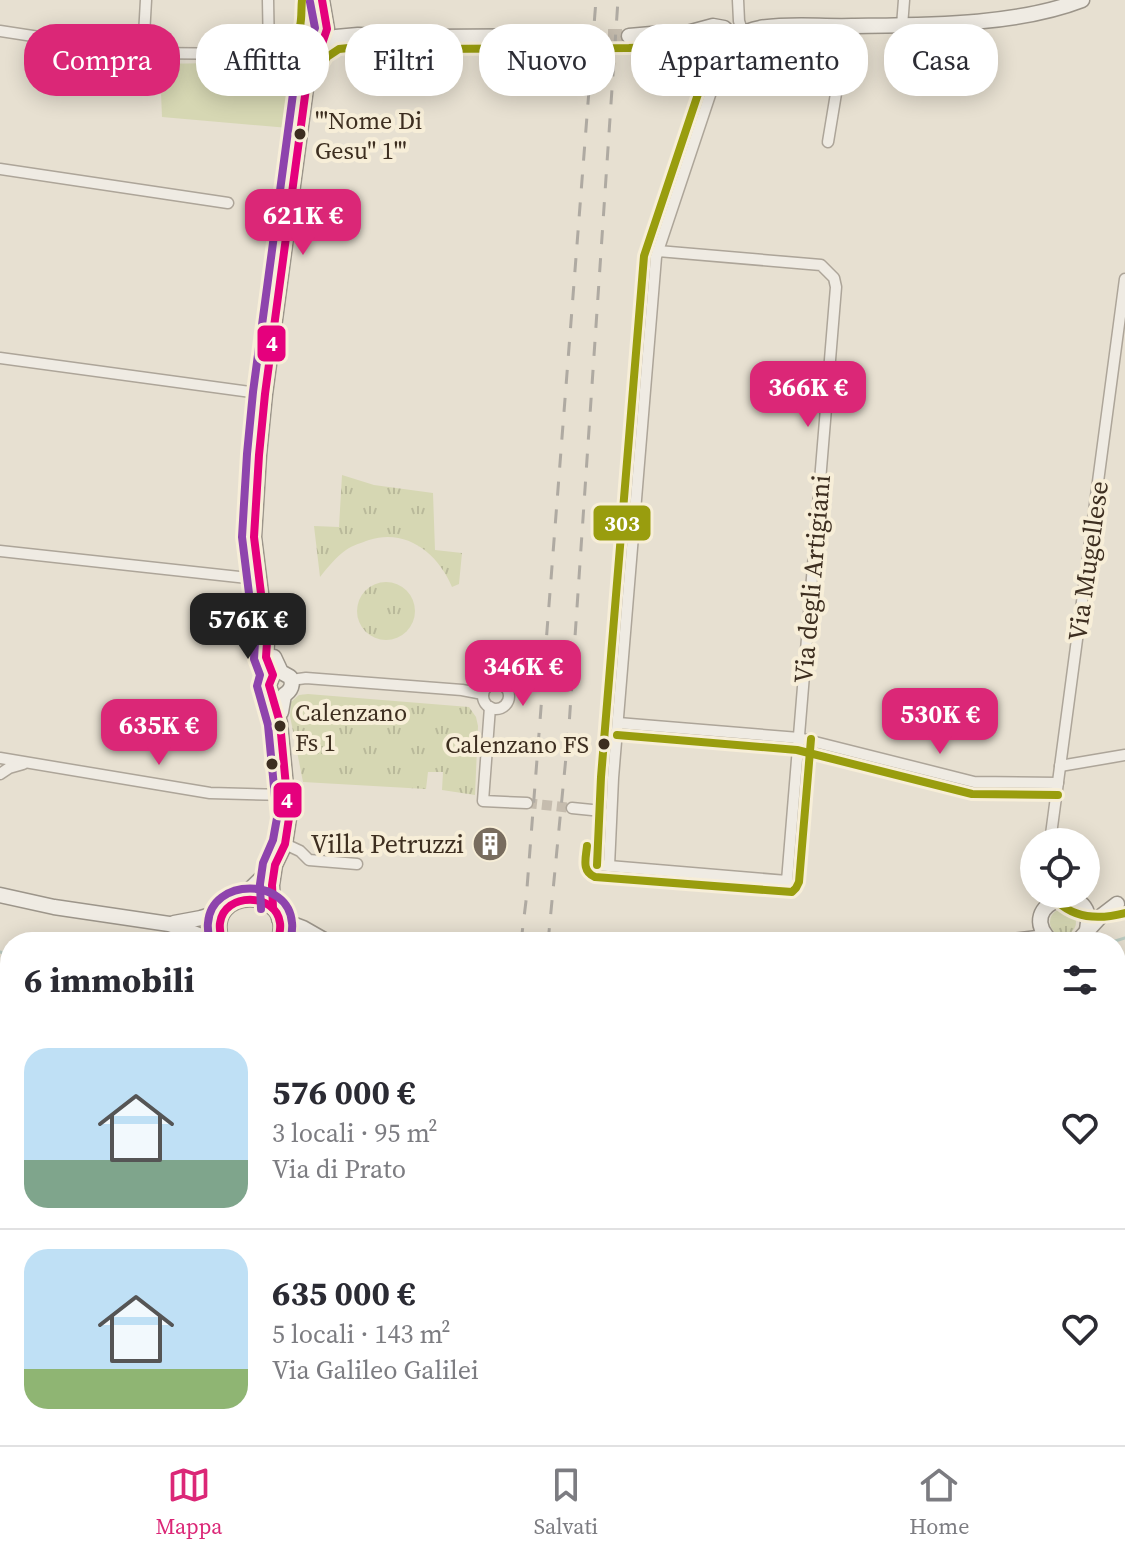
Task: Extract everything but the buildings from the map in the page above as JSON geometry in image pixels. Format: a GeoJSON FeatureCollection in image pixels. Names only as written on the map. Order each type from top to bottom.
{"type":"FeatureCollection","features":[{"type":"Feature","properties":{"kind":"main road"},"geometry":{"type":"LineString","coordinates":[[314,0],[318,24]]}},
{"type":"Feature","properties":{"kind":"main road"},"geometry":{"type":"LineString","coordinates":[[318,24],[322,0]]}},
{"type":"Feature","properties":{"kind":"main road"},"geometry":{"type":"LineString","coordinates":[[916,24],[1082,0]]}},
{"type":"Feature","properties":{"kind":"main road"},"geometry":{"type":"LineString","coordinates":[[278,693],[291,689],[266,657],[267,642],[254,537],[265,394],[302,114],[301,96]]}},
{"type":"Feature","properties":{"kind":"main road"},"geometry":{"type":"LineString","coordinates":[[280,932],[272,885],[275,865],[285,844],[289,818],[288,795],[278,693],[269,682],[282,676]]}},
{"type":"Feature","properties":{"kind":"main road"},"geometry":{"type":"LineString","coordinates":[[169,924],[224,911],[275,865]]}},
{"type":"Feature","properties":{"kind":"main road"},"geometry":{"type":"LineString","coordinates":[[0,895],[54,907],[169,924],[192,932]]}},
{"type":"Feature","properties":{"kind":"main road"},"geometry":{"type":"LineString","coordinates":[[239,900],[261,900],[276,914],[311,932]]}},
{"type":"Feature","properties":{"kind":"main road"},"geometry":{"type":"LineString","coordinates":[[1100,901],[1121,902]]}},
{"type":"Feature","properties":{"kind":"main road"},"geometry":{"type":"LineString","coordinates":[[1087,930],[1121,902]]}},
{"type":"Feature","properties":{"kind":"main road"},"geometry":{"type":"LineString","coordinates":[[1017,932],[1046,908]]}},
{"type":"Feature","properties":{"kind":"main road"},"geometry":{"type":"LineString","coordinates":[[1081,908],[1088,916],[1087,930]]}},
{"type":"Feature","properties":{"kind":"main road"},"geometry":{"type":"LineString","coordinates":[[219,932],[224,911]]}},
{"type":"Feature","properties":{"kind":"main road"},"geometry":{"type":"LineString","coordinates":[[1042,914],[1041,925],[1045,932]]}},
{"type":"Feature","properties":{"kind":"street"},"geometry":{"type":"LineString","coordinates":[[145,24],[146,0]]}},
{"type":"Feature","properties":{"kind":"street"},"geometry":{"type":"LineString","coordinates":[[268,0],[268,24]]}},
{"type":"Feature","properties":{"kind":"street"},"geometry":{"type":"LineString","coordinates":[[738,0],[739,24]]}},
{"type":"Feature","properties":{"kind":"street"},"geometry":{"type":"LineString","coordinates":[[902,24],[904,0]]}},
{"type":"Feature","properties":{"kind":"street"},"geometry":{"type":"LineString","coordinates":[[0,31],[24,35]]}},
{"type":"Feature","properties":{"kind":"street"},"geometry":{"type":"LineString","coordinates":[[572,808],[602,811],[597,865],[609,866],[658,251],[709,96]]}},
{"type":"Feature","properties":{"kind":"street"},"geometry":{"type":"LineString","coordinates":[[828,142],[836,96]]}},
{"type":"Feature","properties":{"kind":"street"},"geometry":{"type":"LineString","coordinates":[[0,169],[228,203]]}},
{"type":"Feature","properties":{"kind":"street","name":"Via degli Artigiani"},"geometry":{"type":"LineString","coordinates":[[609,866],[787,881],[836,287],[834,278],[821,265],[658,251]]}},
{"type":"Feature","properties":{"kind":"street","name":"Via Mugellese"},"geometry":{"type":"LineString","coordinates":[[1052,828],[1125,279]]}},
{"type":"Feature","properties":{"kind":"street"},"geometry":{"type":"LineString","coordinates":[[0,358],[265,394]]}},
{"type":"Feature","properties":{"kind":"street"},"geometry":{"type":"LineString","coordinates":[[1111,379],[1125,381]]}},
{"type":"Feature","properties":{"kind":"street"},"geometry":{"type":"LineString","coordinates":[[0,551],[257,579]]}},
{"type":"Feature","properties":{"kind":"street"},"geometry":{"type":"LineString","coordinates":[[282,676],[483,694]]}},
{"type":"Feature","properties":{"kind":"street"},"geometry":{"type":"LineString","coordinates":[[494,683],[502,684],[508,699],[503,706],[490,707],[483,694],[486,687],[494,683]]}},
{"type":"Feature","properties":{"kind":"street"},"geometry":{"type":"LineString","coordinates":[[490,707],[483,801],[527,803]]}},
{"type":"Feature","properties":{"kind":"street"},"geometry":{"type":"LineString","coordinates":[[618,723],[799,738],[974,782],[1058,783]]}},
{"type":"Feature","properties":{"kind":"street"},"geometry":{"type":"LineString","coordinates":[[1060,766],[1125,755]]}},
{"type":"Feature","properties":{"kind":"street"},"geometry":{"type":"LineString","coordinates":[[29,762],[0,773],[0,761],[29,762],[210,793],[288,795]]}},
{"type":"Feature","properties":{"kind":"street"},"geometry":{"type":"LineString","coordinates":[[285,844],[300,851],[309,860],[357,864]]}},
{"type":"Feature","properties":{"kind":"street"},"geometry":{"type":"LineString","coordinates":[[1042,908],[1042,914]]}},
{"type":"Feature","properties":{"kind":"green space"},"geometry":{"type":"Polygon","coordinates":[[[196,63],[196,96],[292,96],[289,128],[162,117],[161,96],[180,96],[180,64],[196,63]]]}},
{"type":"Feature","properties":{"kind":"green space"},"geometry":{"type":"Polygon","coordinates":[[[342,475],[374,485],[433,493],[435,550],[462,553],[459,584],[452,587],[438,564],[419,546],[383,537],[351,547],[335,559],[320,577],[314,526],[339,527],[342,475]]]}},
{"type":"Feature","properties":{"kind":"green space"},"geometry":{"type":"Polygon","coordinates":[[[386,582],[407,590],[415,611],[407,632],[386,640],[365,632],[357,611],[365,590],[386,582]]]}},
{"type":"Feature","properties":{"kind":"green space"},"geometry":{"type":"Polygon","coordinates":[[[299,695],[469,707],[478,726],[475,795],[442,790],[443,772],[428,772],[426,789],[303,782],[290,716],[291,702],[299,695]]]}},
{"type":"Feature","properties":{"kind":"green space"},"geometry":{"type":"Polygon","coordinates":[[[1058,910],[1068,910],[1075,917],[1075,927],[1071,932],[1055,932],[1051,927],[1051,917],[1058,910]]]}},
{"type":"Feature","properties":{"kind":"tunnel"},"geometry":{"type":"LineString","coordinates":[[615,36],[629,36]]}},
{"type":"Feature","properties":{"kind":"tunnel"},"geometry":{"type":"LineString","coordinates":[[527,803],[572,808]]}},
{"type":"Feature","properties":{"kind":"railway"},"geometry":{"type":"LineString","coordinates":[[522,932],[596,0]]}},
{"type":"Feature","properties":{"kind":"railway"},"geometry":{"type":"LineString","coordinates":[[549,932],[569,726],[618,0]]}},
{"type":"Feature","properties":{"kind":"transit line","name":"303"},"geometry":{"type":"LineString","coordinates":[[302,0],[300,26],[281,57],[283,72],[298,80],[316,76],[327,57],[339,49],[358,47],[629,48],[688,45],[714,38],[719,41],[712,52],[644,256],[601,777],[597,865]]}},
{"type":"Feature","properties":{"kind":"transit line","name":"4"},"geometry":{"type":"LineString","coordinates":[[273,908],[275,865],[285,844],[289,818],[280,723],[269,685],[273,675],[266,657],[267,642],[254,537],[265,394],[309,66],[327,29],[322,0]]}},
{"type":"Feature","properties":{"kind":"transit line","name":"5"},"geometry":{"type":"LineString","coordinates":[[261,909],[263,863],[273,840],[277,818],[268,725],[257,686],[260,675],[254,659],[255,642],[242,537],[253,392],[297,64],[315,28],[310,2]]}},
{"type":"Feature","properties":{"kind":"transit line","name":"303"},"geometry":{"type":"LineString","coordinates":[[617,735],[797,750],[972,794],[1058,795]]}},
{"type":"Feature","properties":{"kind":"transit line","name":"303"},"geometry":{"type":"LineString","coordinates":[[587,846],[586,868],[595,877],[792,892],[799,882],[811,739]]}},
{"type":"Feature","properties":{"kind":"transit line","name":"5"},"geometry":{"type":"LineString","coordinates":[[209,932],[212,908],[222,897],[250,888],[278,897],[288,908],[291,932]]}},
{"type":"Feature","properties":{"kind":"transit line","name":"4"},"geometry":{"type":"LineString","coordinates":[[221,932],[224,913],[230,906],[250,900],[270,906],[276,913],[279,932]]}},
{"type":"Feature","properties":{"kind":"transit line","name":"303"},"geometry":{"type":"LineString","coordinates":[[1065,908],[1090,917],[1125,913]]}},
{"type":"Feature","properties":{"kind":"place","name":"'\"Nome Di Gesu'' 1\"'"},"geometry":{"type":"Point","coordinates":[300,134]}},
{"type":"Feature","properties":{"kind":"place","name":"Calenzano Fs 1"},"geometry":{"type":"Point","coordinates":[280,726]}},
{"type":"Feature","properties":{"kind":"place","name":"Calenzano FS"},"geometry":{"type":"Point","coordinates":[604,744]}},
{"type":"Feature","properties":{"kind":"place","name":"Villa Petruzzi"},"geometry":{"type":"Point","coordinates":[490,844]}}]}
